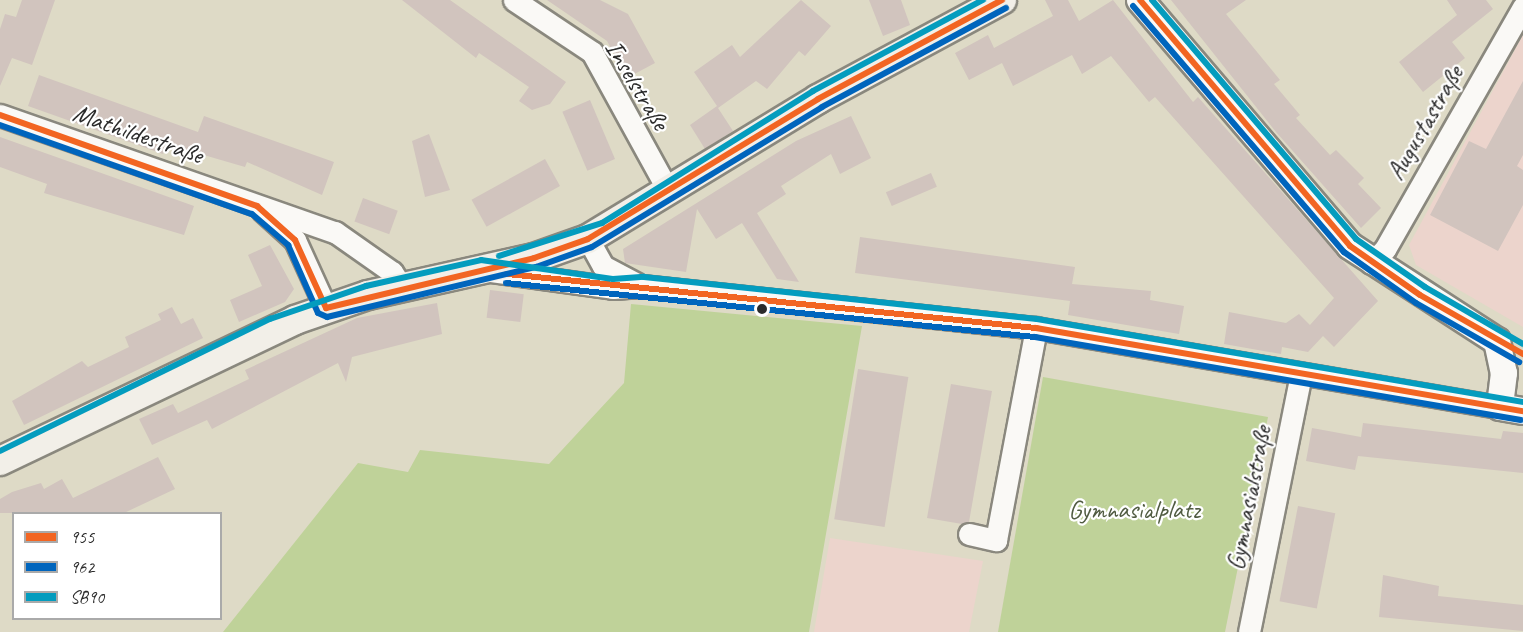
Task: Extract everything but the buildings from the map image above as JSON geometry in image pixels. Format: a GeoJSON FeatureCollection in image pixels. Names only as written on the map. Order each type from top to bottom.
{"type":"FeatureCollection","features":[{"type":"Feature","properties":{"kind":"main road"},"geometry":{"type":"LineString","coordinates":[[0,461],[242,342],[326,308],[401,286],[481,269],[588,239],[669,192],[818,99],[1002,0]]}},
{"type":"Feature","properties":{"kind":"street","name":"Inselstraße"},"geometry":{"type":"LineString","coordinates":[[514,0],[591,52],[669,192]]}},
{"type":"Feature","properties":{"kind":"street"},"geometry":{"type":"LineString","coordinates":[[481,269],[592,286],[644,286],[1036,328],[1511,409],[1497,341],[1371,263],[1312,205],[1140,0]]}},
{"type":"Feature","properties":{"kind":"street","name":"Augustastraße"},"geometry":{"type":"LineString","coordinates":[[1371,263],[1385,249],[1523,7]]}},
{"type":"Feature","properties":{"kind":"street","name":"Mathildestraße"},"geometry":{"type":"LineString","coordinates":[[0,115],[335,232],[392,272],[401,286]]}},
{"type":"Feature","properties":{"kind":"street","name":"Mathildestraße"},"geometry":{"type":"LineString","coordinates":[[257,206],[295,240],[326,308]]}},
{"type":"Feature","properties":{"kind":"street"},"geometry":{"type":"LineString","coordinates":[[588,239],[612,274],[644,286]]}},
{"type":"Feature","properties":{"kind":"street"},"geometry":{"type":"LineString","coordinates":[[969,534],[996,540],[1036,328]]}},
{"type":"Feature","properties":{"kind":"street","name":"Gymnasialstraße"},"geometry":{"type":"LineString","coordinates":[[1249,632],[1301,374]]}},
{"type":"Feature","properties":{"kind":"shaded area"},"geometry":{"type":"Polygon","coordinates":[[[1523,35],[1523,327],[1416,265],[1409,245],[1523,35]]]}},
{"type":"Feature","properties":{"kind":"shaded area"},"geometry":{"type":"Polygon","coordinates":[[[830,538],[983,561],[969,632],[814,632],[830,538]]]}},
{"type":"Feature","properties":{"kind":"green space"},"geometry":{"type":"Polygon","coordinates":[[[631,304],[862,326],[809,632],[223,632],[358,463],[408,472],[420,450],[549,464],[624,383],[631,304]]]}},
{"type":"Feature","properties":{"kind":"green space","name":"Gymnasialplatz"},"geometry":{"type":"Polygon","coordinates":[[[1043,377],[1268,417],[1225,632],[998,632],[1043,377]]]}},
{"type":"Feature","properties":{"kind":"transit line","name":"SB90"},"geometry":{"type":"LineString","coordinates":[[499,256],[602,223],[813,91],[983,0]]}},
{"type":"Feature","properties":{"kind":"transit line","name":"955"},"geometry":{"type":"LineString","coordinates":[[0,115],[257,206],[295,240],[326,308],[534,258],[588,239],[818,99],[1002,0]]}},
{"type":"Feature","properties":{"kind":"transit line","name":"955"},"geometry":{"type":"LineString","coordinates":[[1140,0],[1350,246],[1420,295],[1523,354]]}},
{"type":"Feature","properties":{"kind":"transit line","name":"SB90"},"geometry":{"type":"LineString","coordinates":[[1152,0],[1356,239],[1425,287],[1523,344]]}},
{"type":"Feature","properties":{"kind":"transit line","name":"962"},"geometry":{"type":"LineString","coordinates":[[1133,6],[1344,252],[1416,303],[1519,362]]}},
{"type":"Feature","properties":{"kind":"transit line","name":"962"},"geometry":{"type":"LineString","coordinates":[[0,125],[252,214],[288,245],[318,313],[327,317],[536,267],[592,247],[822,107],[1006,8]]}},
{"type":"Feature","properties":{"kind":"transit line","name":"SB90"},"geometry":{"type":"LineString","coordinates":[[0,451],[270,319],[366,286],[481,260],[613,279],[644,277],[1037,319],[1523,402]]}},
{"type":"Feature","properties":{"kind":"transit line","name":"955"},"geometry":{"type":"LineString","coordinates":[[507,274],[1036,328],[1523,411]]}},
{"type":"Feature","properties":{"kind":"transit line","name":"962"},"geometry":{"type":"LineString","coordinates":[[506,283],[1035,337],[1521,420]]}}]}
